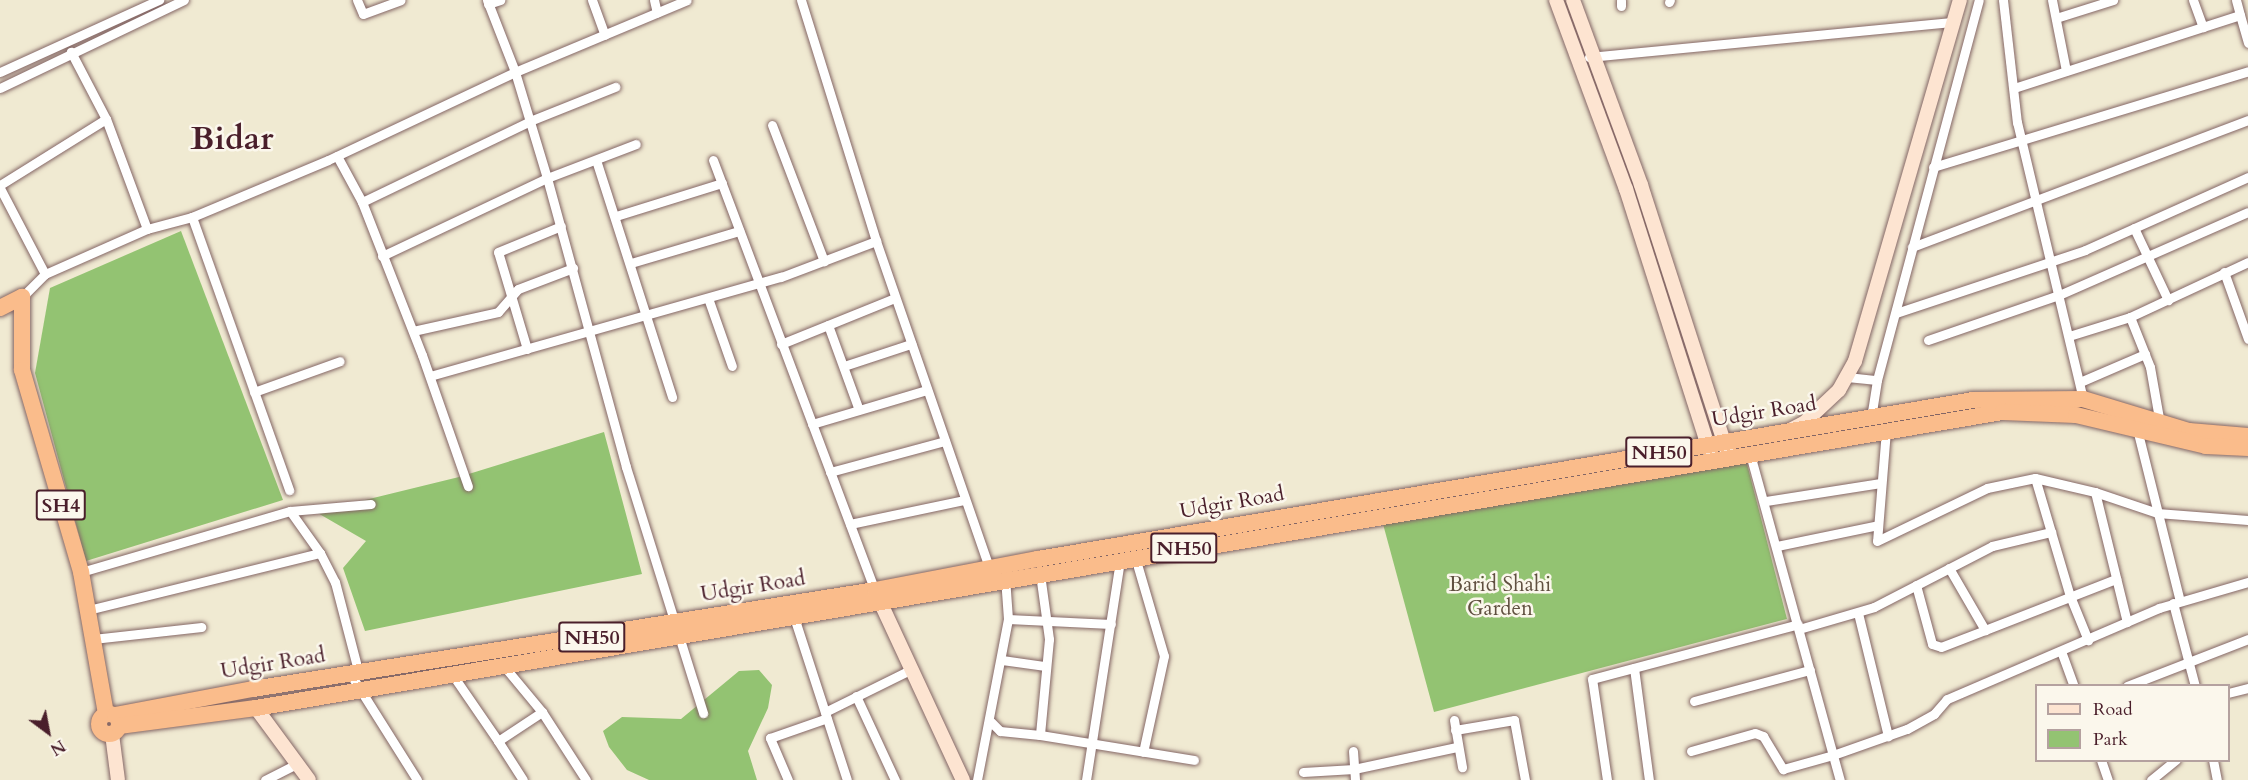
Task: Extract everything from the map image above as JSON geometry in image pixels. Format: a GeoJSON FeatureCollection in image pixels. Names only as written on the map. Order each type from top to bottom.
{"type":"FeatureCollection","features":[{"type":"Feature","properties":{"kind":"highway"},"geometry":{"type":"LineString","coordinates":[[0,308],[22,297]]}},
{"type":"Feature","properties":{"kind":"highway","name":"SH4"},"geometry":{"type":"LineString","coordinates":[[22,297],[22,370],[81,573],[93,639],[113,722]]}},
{"type":"Feature","properties":{"kind":"highway","name":"Udgir Road"},"geometry":{"type":"LineString","coordinates":[[113,722],[357,679],[500,659],[878,596],[1715,448],[1785,432],[1972,400],[2083,399],[2137,423],[2206,446],[2248,448]]}},
{"type":"Feature","properties":{"kind":"highway","name":"Udgir Road"},"geometry":{"type":"LineString","coordinates":[[1715,448],[1729,457],[2003,412],[2044,411],[2160,424],[2232,438],[2248,436]]}},
{"type":"Feature","properties":{"kind":"highway","name":"Udgir Road"},"geometry":{"type":"LineString","coordinates":[[998,574],[1040,574],[1127,551]]}},
{"type":"Feature","properties":{"kind":"highway","name":"Udgir Road"},"geometry":{"type":"LineString","coordinates":[[680,630],[794,617],[878,596]]}},
{"type":"Feature","properties":{"kind":"highway","name":"Udgir Road"},"geometry":{"type":"LineString","coordinates":[[113,722],[256,708],[357,679],[452,674],[500,659]]}},
{"type":"Feature","properties":{"kind":"main road"},"geometry":{"type":"LineString","coordinates":[[1556,0],[1626,189],[1715,448]]}},
{"type":"Feature","properties":{"kind":"main road"},"geometry":{"type":"LineString","coordinates":[[1573,0],[1594,56],[1715,448]]}},
{"type":"Feature","properties":{"kind":"main road"},"geometry":{"type":"LineString","coordinates":[[1785,432],[1804,423],[1839,390],[1847,377],[1894,234],[1960,0]]}},
{"type":"Feature","properties":{"kind":"main road"},"geometry":{"type":"LineString","coordinates":[[878,596],[963,780]]}},
{"type":"Feature","properties":{"kind":"main road"},"geometry":{"type":"LineString","coordinates":[[256,708],[309,780]]}},
{"type":"Feature","properties":{"kind":"main road"},"geometry":{"type":"LineString","coordinates":[[113,722],[118,780]]}},
{"type":"Feature","properties":{"kind":"street"},"geometry":{"type":"LineString","coordinates":[[0,72],[159,0]]}},
{"type":"Feature","properties":{"kind":"street"},"geometry":{"type":"LineString","coordinates":[[0,88],[71,52],[184,0]]}},
{"type":"Feature","properties":{"kind":"street"},"geometry":{"type":"LineString","coordinates":[[357,0],[363,14],[401,0]]}},
{"type":"Feature","properties":{"kind":"street"},"geometry":{"type":"LineString","coordinates":[[500,0],[488,2],[515,72],[530,121],[573,268],[626,467],[680,630],[703,713]]}},
{"type":"Feature","properties":{"kind":"street"},"geometry":{"type":"LineString","coordinates":[[592,0],[605,35]]}},
{"type":"Feature","properties":{"kind":"street"},"geometry":{"type":"LineString","coordinates":[[654,0],[657,13]]}},
{"type":"Feature","properties":{"kind":"street"},"geometry":{"type":"LineString","coordinates":[[22,297],[45,274],[147,229],[192,217],[337,156],[515,72],[687,0]]}},
{"type":"Feature","properties":{"kind":"street"},"geometry":{"type":"LineString","coordinates":[[801,0],[876,241],[964,500],[998,574],[1008,619],[992,722],[977,780]]}},
{"type":"Feature","properties":{"kind":"street"},"geometry":{"type":"LineString","coordinates":[[1871,418],[1877,380],[1979,0]]}},
{"type":"Feature","properties":{"kind":"street"},"geometry":{"type":"LineString","coordinates":[[2003,0],[2021,141],[2033,202],[2051,262],[2083,399]]}},
{"type":"Feature","properties":{"kind":"street"},"geometry":{"type":"LineString","coordinates":[[2052,0],[2067,71]]}},
{"type":"Feature","properties":{"kind":"street"},"geometry":{"type":"LineString","coordinates":[[2056,18],[2114,0]]}},
{"type":"Feature","properties":{"kind":"street"},"geometry":{"type":"LineString","coordinates":[[2193,0],[2203,27]]}},
{"type":"Feature","properties":{"kind":"street"},"geometry":{"type":"LineString","coordinates":[[2235,0],[2248,44]]}},
{"type":"Feature","properties":{"kind":"street"},"geometry":{"type":"LineString","coordinates":[[2014,88],[2240,15]]}},
{"type":"Feature","properties":{"kind":"street"},"geometry":{"type":"LineString","coordinates":[[1577,59],[1954,22]]}},
{"type":"Feature","properties":{"kind":"street"},"geometry":{"type":"LineString","coordinates":[[71,52],[106,120],[147,229]]}},
{"type":"Feature","properties":{"kind":"street"},"geometry":{"type":"LineString","coordinates":[[1933,166],[2248,71]]}},
{"type":"Feature","properties":{"kind":"street"},"geometry":{"type":"LineString","coordinates":[[362,202],[530,121],[615,87]]}},
{"type":"Feature","properties":{"kind":"street"},"geometry":{"type":"LineString","coordinates":[[45,274],[0,186],[106,120]]}},
{"type":"Feature","properties":{"kind":"street"},"geometry":{"type":"LineString","coordinates":[[1912,247],[2248,120]]}},
{"type":"Feature","properties":{"kind":"street"},"geometry":{"type":"LineString","coordinates":[[772,124],[824,261]]}},
{"type":"Feature","properties":{"kind":"street"},"geometry":{"type":"LineString","coordinates":[[382,256],[547,178],[636,144]]}},
{"type":"Feature","properties":{"kind":"street"},"geometry":{"type":"LineString","coordinates":[[337,156],[362,202],[430,376],[468,486]]}},
{"type":"Feature","properties":{"kind":"street"},"geometry":{"type":"LineString","coordinates":[[596,160],[616,216],[672,397]]}},
{"type":"Feature","properties":{"kind":"street"},"geometry":{"type":"LineString","coordinates":[[713,160],[878,596]]}},
{"type":"Feature","properties":{"kind":"street"},"geometry":{"type":"LineString","coordinates":[[1896,313],[2051,262],[2248,177]]}},
{"type":"Feature","properties":{"kind":"street"},"geometry":{"type":"LineString","coordinates":[[616,216],[722,183]]}},
{"type":"Feature","properties":{"kind":"street"},"geometry":{"type":"LineString","coordinates":[[1928,340],[2059,295],[2248,212]]}},
{"type":"Feature","properties":{"kind":"street"},"geometry":{"type":"LineString","coordinates":[[192,217],[289,490]]}},
{"type":"Feature","properties":{"kind":"street"},"geometry":{"type":"LineString","coordinates":[[527,349],[498,252],[561,226]]}},
{"type":"Feature","properties":{"kind":"street"},"geometry":{"type":"LineString","coordinates":[[2134,228],[2168,300]]}},
{"type":"Feature","properties":{"kind":"street"},"geometry":{"type":"LineString","coordinates":[[631,263],[739,231]]}},
{"type":"Feature","properties":{"kind":"street"},"geometry":{"type":"LineString","coordinates":[[430,376],[759,284],[876,241]]}},
{"type":"Feature","properties":{"kind":"street"},"geometry":{"type":"LineString","coordinates":[[2069,336],[2130,316],[2248,262]]}},
{"type":"Feature","properties":{"kind":"street"},"geometry":{"type":"LineString","coordinates":[[413,331],[498,312],[518,289],[573,268]]}},
{"type":"Feature","properties":{"kind":"street"},"geometry":{"type":"LineString","coordinates":[[2224,272],[2248,339]]}},
{"type":"Feature","properties":{"kind":"street"},"geometry":{"type":"LineString","coordinates":[[708,298],[732,366]]}},
{"type":"Feature","properties":{"kind":"street"},"geometry":{"type":"LineString","coordinates":[[781,344],[895,298]]}},
{"type":"Feature","properties":{"kind":"street"},"geometry":{"type":"LineString","coordinates":[[2130,316],[2145,354],[2160,424]]}},
{"type":"Feature","properties":{"kind":"street"},"geometry":{"type":"LineString","coordinates":[[828,325],[859,410]]}},
{"type":"Feature","properties":{"kind":"street"},"geometry":{"type":"LineString","coordinates":[[844,366],[911,344]]}},
{"type":"Feature","properties":{"kind":"street"},"geometry":{"type":"LineString","coordinates":[[2080,382],[2145,354]]}},
{"type":"Feature","properties":{"kind":"street"},"geometry":{"type":"LineString","coordinates":[[254,392],[340,361]]}},
{"type":"Feature","properties":{"kind":"street"},"geometry":{"type":"LineString","coordinates":[[1847,377],[1877,380]]}},
{"type":"Feature","properties":{"kind":"street"},"geometry":{"type":"LineString","coordinates":[[812,424],[927,390]]}},
{"type":"Feature","properties":{"kind":"street"},"geometry":{"type":"LineString","coordinates":[[1890,414],[1885,432],[1876,541],[1987,488],[2035,478],[2095,492],[2157,513],[2248,520]]}},
{"type":"Feature","properties":{"kind":"street"},"geometry":{"type":"LineString","coordinates":[[2137,423],[2194,684]]}},
{"type":"Feature","properties":{"kind":"street"},"geometry":{"type":"LineString","coordinates":[[830,472],[945,441]]}},
{"type":"Feature","properties":{"kind":"street"},"geometry":{"type":"LineString","coordinates":[[1750,454],[1766,501],[1840,780]]}},
{"type":"Feature","properties":{"kind":"street"},"geometry":{"type":"LineString","coordinates":[[2035,478],[2070,596],[2088,640]]}},
{"type":"Feature","properties":{"kind":"street"},"geometry":{"type":"LineString","coordinates":[[1766,501],[1881,483]]}},
{"type":"Feature","properties":{"kind":"street"},"geometry":{"type":"LineString","coordinates":[[2095,492],[2127,622]]}},
{"type":"Feature","properties":{"kind":"street"},"geometry":{"type":"LineString","coordinates":[[849,524],[964,500]]}},
{"type":"Feature","properties":{"kind":"street"},"geometry":{"type":"LineString","coordinates":[[81,573],[290,511],[371,504]]}},
{"type":"Feature","properties":{"kind":"street"},"geometry":{"type":"LineString","coordinates":[[290,511],[320,553],[335,582],[357,679],[417,780]]}},
{"type":"Feature","properties":{"kind":"street"},"geometry":{"type":"LineString","coordinates":[[1777,546],[1878,525]]}},
{"type":"Feature","properties":{"kind":"street"},"geometry":{"type":"LineString","coordinates":[[1607,780],[1592,680],[1798,626],[1858,613],[1992,546],[2051,531]]}},
{"type":"Feature","properties":{"kind":"street"},"geometry":{"type":"LineString","coordinates":[[1086,780],[1111,624],[1127,551]]}},
{"type":"Feature","properties":{"kind":"street"},"geometry":{"type":"LineString","coordinates":[[1127,551],[1164,656],[1143,752]]}},
{"type":"Feature","properties":{"kind":"street"},"geometry":{"type":"LineString","coordinates":[[88,610],[150,592],[320,553]]}},
{"type":"Feature","properties":{"kind":"street"},"geometry":{"type":"LineString","coordinates":[[1949,568],[1985,630]]}},
{"type":"Feature","properties":{"kind":"street"},"geometry":{"type":"LineString","coordinates":[[1040,574],[1049,639],[1044,666],[1040,735]]}},
{"type":"Feature","properties":{"kind":"street"},"geometry":{"type":"LineString","coordinates":[[1916,585],[1932,644],[1941,647],[2116,579]]}},
{"type":"Feature","properties":{"kind":"street"},"geometry":{"type":"LineString","coordinates":[[1691,751],[1755,733],[1762,736],[1783,769],[1833,755],[1888,736],[1934,714],[1947,699],[2127,622],[2177,602],[2248,582]]}},
{"type":"Feature","properties":{"kind":"street"},"geometry":{"type":"LineString","coordinates":[[1858,613],[1888,736]]}},
{"type":"Feature","properties":{"kind":"street"},"geometry":{"type":"LineString","coordinates":[[794,617],[847,780]]}},
{"type":"Feature","properties":{"kind":"street"},"geometry":{"type":"LineString","coordinates":[[1008,619],[1111,624]]}},
{"type":"Feature","properties":{"kind":"street"},"geometry":{"type":"LineString","coordinates":[[93,639],[201,627]]}},
{"type":"Feature","properties":{"kind":"street"},"geometry":{"type":"LineString","coordinates":[[2132,684],[2188,659],[2248,639]]}},
{"type":"Feature","properties":{"kind":"street"},"geometry":{"type":"LineString","coordinates":[[2061,651],[2073,684]]}},
{"type":"Feature","properties":{"kind":"street"},"geometry":{"type":"LineString","coordinates":[[500,659],[542,712],[586,780]]}},
{"type":"Feature","properties":{"kind":"street"},"geometry":{"type":"LineString","coordinates":[[1002,660],[1044,666]]}},
{"type":"Feature","properties":{"kind":"street"},"geometry":{"type":"LineString","coordinates":[[1634,668],[1649,780]]}},
{"type":"Feature","properties":{"kind":"street"},"geometry":{"type":"LineString","coordinates":[[788,780],[770,738],[826,715],[856,696],[912,669]]}},
{"type":"Feature","properties":{"kind":"street"},"geometry":{"type":"LineString","coordinates":[[1694,701],[1810,670]]}},
{"type":"Feature","properties":{"kind":"street"},"geometry":{"type":"LineString","coordinates":[[452,674],[523,780]]}},
{"type":"Feature","properties":{"kind":"street"},"geometry":{"type":"LineString","coordinates":[[2230,693],[2248,688]]}},
{"type":"Feature","properties":{"kind":"street"},"geometry":{"type":"LineString","coordinates":[[856,696],[892,779]]}},
{"type":"Feature","properties":{"kind":"street"},"geometry":{"type":"LineString","coordinates":[[498,741],[542,712]]}},
{"type":"Feature","properties":{"kind":"street"},"geometry":{"type":"LineString","coordinates":[[1454,720],[1462,767]]}},
{"type":"Feature","properties":{"kind":"street"},"geometry":{"type":"LineString","coordinates":[[1455,730],[1514,720],[1525,780]]}},
{"type":"Feature","properties":{"kind":"street"},"geometry":{"type":"LineString","coordinates":[[992,722],[1000,731],[1040,735],[1194,760]]}},
{"type":"Feature","properties":{"kind":"street"},"geometry":{"type":"LineString","coordinates":[[1303,772],[1354,769],[1457,747]]}},
{"type":"Feature","properties":{"kind":"street"},"geometry":{"type":"LineString","coordinates":[[1353,751],[1355,780]]}},
{"type":"Feature","properties":{"kind":"street"},"geometry":{"type":"LineString","coordinates":[[2102,762],[2108,780]]}},
{"type":"Feature","properties":{"kind":"street"},"geometry":{"type":"LineString","coordinates":[[2151,780],[2174,762]]}},
{"type":"Feature","properties":{"kind":"street"},"geometry":{"type":"LineString","coordinates":[[2213,762],[2217,780]]}},
{"type":"Feature","properties":{"kind":"street"},"geometry":{"type":"LineString","coordinates":[[265,780],[298,763]]}},
{"type":"Feature","properties":{"kind":"green space"},"geometry":{"type":"Polygon","coordinates":[[[181,231],[283,500],[86,561],[35,373],[50,288],[181,231]]]}},
{"type":"Feature","properties":{"kind":"green space"},"geometry":{"type":"Polygon","coordinates":[[[604,432],[642,574],[365,631],[343,568],[366,541],[316,512],[459,477],[604,432]]]}},
{"type":"Feature","properties":{"kind":"green space","name":"Barid Shahi Garden"},"geometry":{"type":"Polygon","coordinates":[[[1745,456],[1787,619],[1434,712],[1383,524],[1745,456]]]}},
{"type":"Feature","properties":{"kind":"green space"},"geometry":{"type":"Polygon","coordinates":[[[759,670],[772,685],[768,708],[748,751],[757,780],[649,780],[627,770],[609,747],[603,731],[622,717],[681,719],[739,671],[759,670]]]}},
{"type":"Feature","properties":{"kind":"district","name":"Bidar"},"geometry":{"type":"Point","coordinates":[232,139]}}]}
